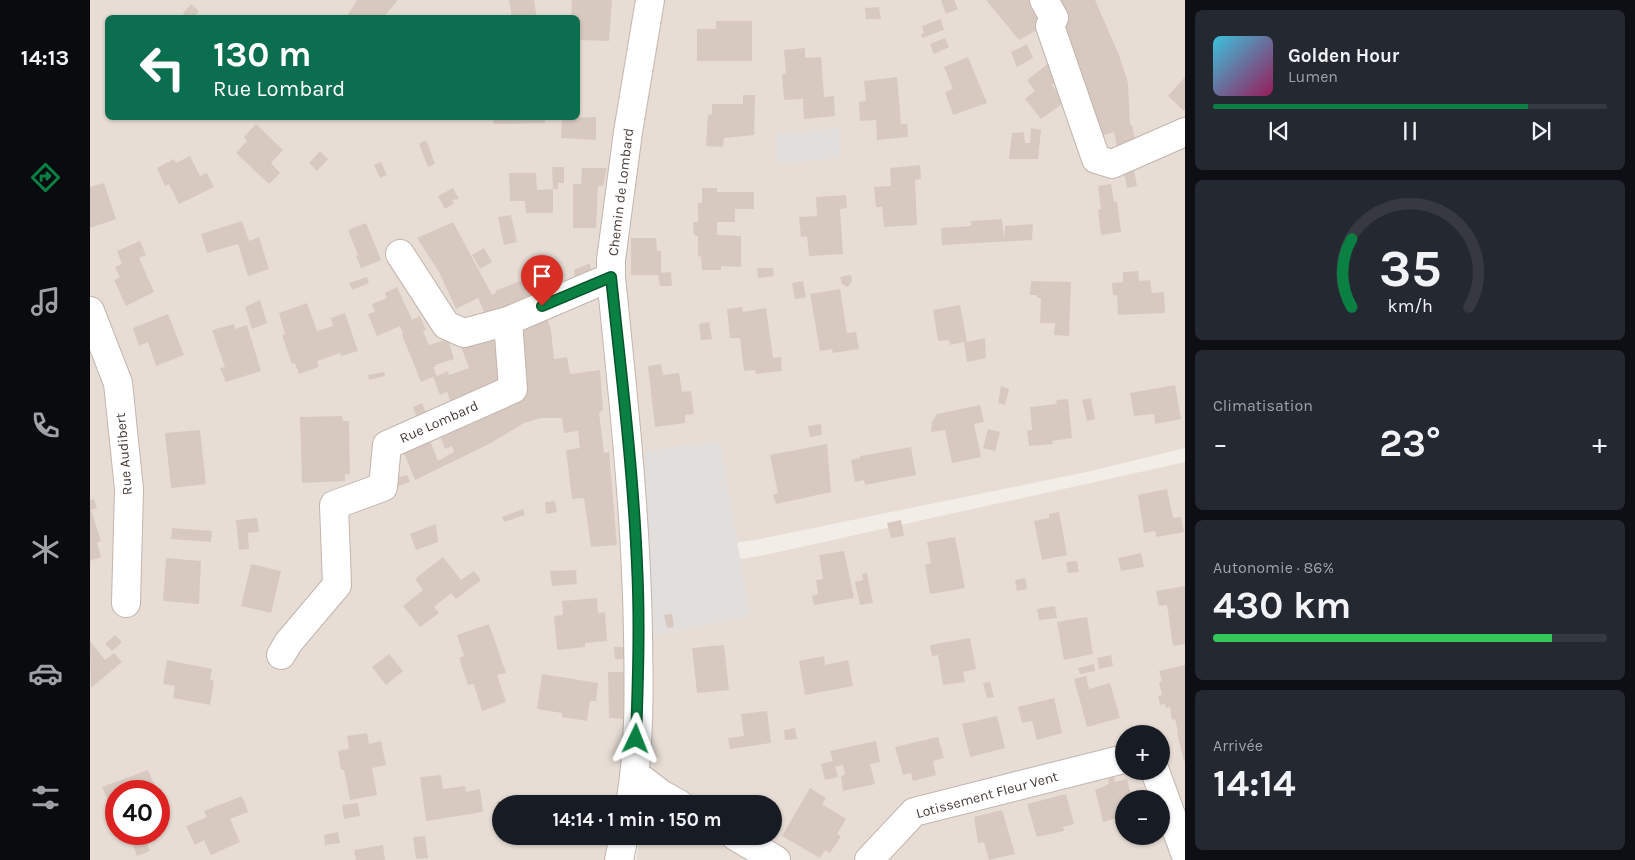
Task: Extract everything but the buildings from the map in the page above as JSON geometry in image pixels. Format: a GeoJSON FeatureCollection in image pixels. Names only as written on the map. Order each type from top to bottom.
{"type":"FeatureCollection","features":[{"type":"Feature","properties":{"kind":"street","name":"Chemin de Lombard"},"geometry":{"type":"LineString","coordinates":[[632,795],[635,774],[639,668],[637,564],[611,277],[628,132],[650,0]]}},
{"type":"Feature","properties":{"kind":"street"},"geometry":{"type":"LineString","coordinates":[[1044,0],[1054,18],[1050,26],[1096,159],[1112,164],[1185,132]]}},
{"type":"Feature","properties":{"kind":"street"},"geometry":{"type":"LineString","coordinates":[[400,254],[446,325],[464,333],[508,320],[611,277]]}},
{"type":"Feature","properties":{"kind":"street","name":"Rue Audibert"},"geometry":{"type":"LineString","coordinates":[[90,312],[118,383],[129,489],[126,603]]}},
{"type":"Feature","properties":{"kind":"street","name":"Rue Lombard"},"geometry":{"type":"LineString","coordinates":[[281,656],[288,643],[337,585],[334,505],[382,487],[387,445],[513,389],[508,320]]}},
{"type":"Feature","properties":{"kind":"street","name":"Lotissement Fleur Vent"},"geometry":{"type":"LineString","coordinates":[[869,860],[914,812],[1115,761]]}},
{"type":"Feature","properties":{"kind":"street"},"geometry":{"type":"LineString","coordinates":[[635,774],[663,795]]}},
{"type":"Feature","properties":{"kind":"street"},"geometry":{"type":"LineString","coordinates":[[1158,780],[1185,853]]}},
{"type":"Feature","properties":{"kind":"street"},"geometry":{"type":"LineString","coordinates":[[618,860],[622,845]]}},
{"type":"Feature","properties":{"kind":"street"},"geometry":{"type":"LineString","coordinates":[[750,845],[776,860]]}},
{"type":"Feature","properties":{"kind":"shaded area"},"geometry":{"type":"Polygon","coordinates":[[[90,0],[1185,0],[1185,448],[1091,471],[755,540],[698,548],[627,562],[627,776],[624,795],[492,795],[492,845],[616,845],[613,860],[90,860],[90,0]]]}},
{"type":"Feature","properties":{"kind":"shaded area"},"geometry":{"type":"Polygon","coordinates":[[[840,128],[840,158],[776,164],[776,135],[840,128]]]}},
{"type":"Feature","properties":{"kind":"shaded area"},"geometry":{"type":"Polygon","coordinates":[[[720,441],[750,616],[654,635],[644,451],[720,441]]]}},
{"type":"Feature","properties":{"kind":"shaded area"},"geometry":{"type":"Polygon","coordinates":[[[1185,462],[1185,860],[636,860],[638,845],[782,845],[782,795],[646,795],[650,773],[645,573],[765,555],[1185,462]]]}},
{"type":"Feature","properties":{"kind":"route"},"geometry":{"type":"LineString","coordinates":[[542,306],[611,277],[637,564],[639,668],[636,739]]}}]}
